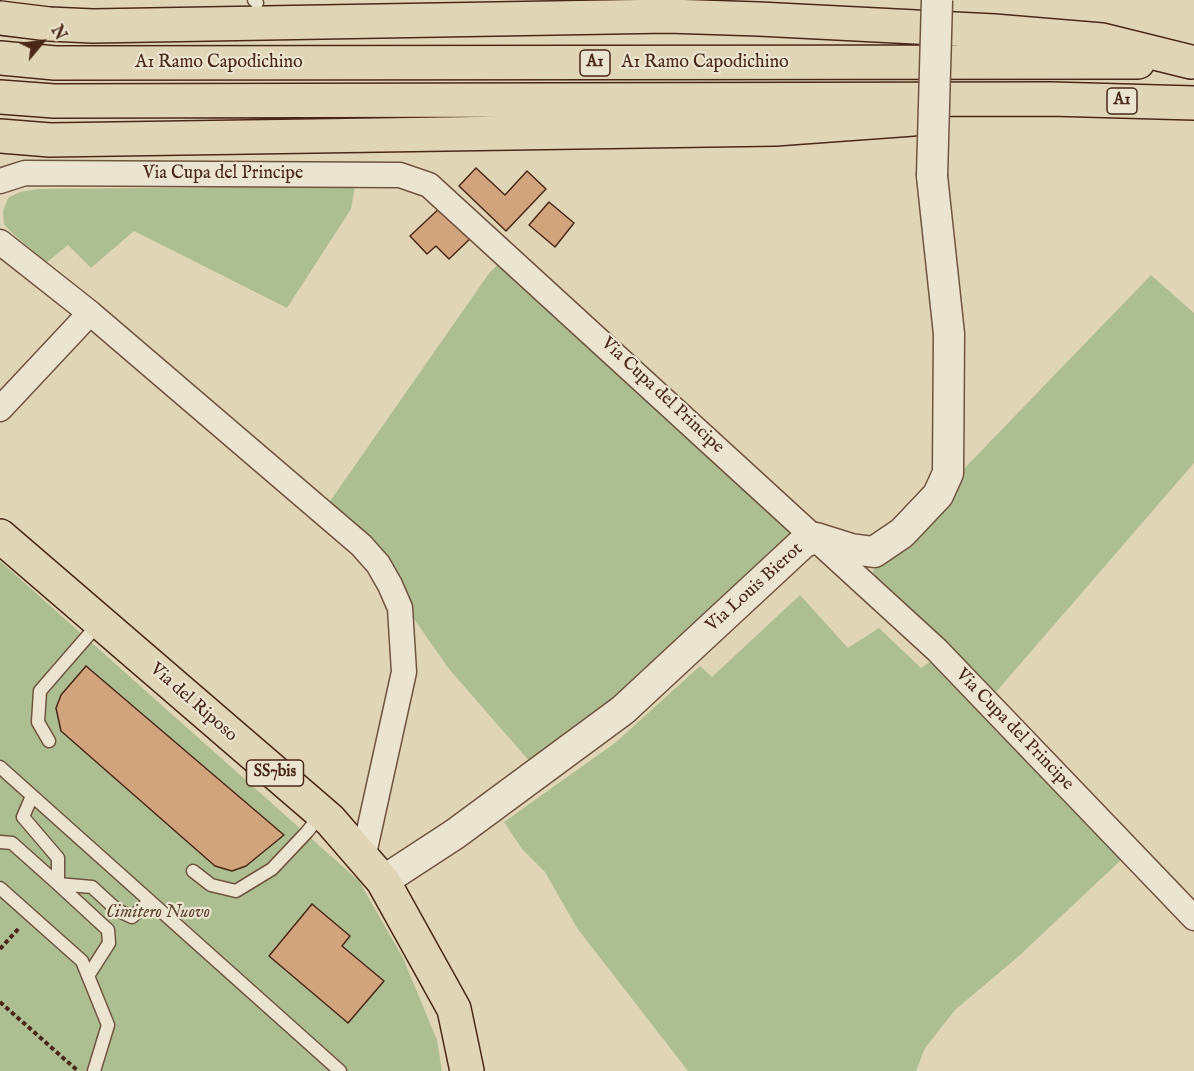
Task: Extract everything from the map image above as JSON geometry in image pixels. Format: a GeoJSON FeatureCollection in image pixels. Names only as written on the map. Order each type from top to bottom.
{"type":"FeatureCollection","features":[{"type":"Feature","properties":{"kind":"main road"},"geometry":{"type":"LineString","coordinates":[[0,18],[93,26],[668,16],[780,20],[994,31],[1102,40],[1193,62]]}},
{"type":"Feature","properties":{"kind":"main road","name":"A1 Ramo Capodichino"},"geometry":{"type":"LineString","coordinates":[[0,58],[55,63],[1193,62]]}},
{"type":"Feature","properties":{"kind":"main road","name":"A1 Ramo Capodichino"},"geometry":{"type":"LineString","coordinates":[[0,97],[54,102],[1051,99],[1194,103]]}},
{"type":"Feature","properties":{"kind":"main road"},"geometry":{"type":"LineString","coordinates":[[0,136],[50,140],[775,129],[971,115],[1051,99]]}},
{"type":"Feature","properties":{"kind":"main road","name":"Via del Riposo"},"geometry":{"type":"LineString","coordinates":[[0,536],[321,813],[373,869],[454,1008],[467,1071]]}},
{"type":"Feature","properties":{"kind":"street","name":"Via Louis Bierot"},"geometry":{"type":"LineString","coordinates":[[373,869],[455,834],[623,710],[804,542],[816,538],[851,549],[874,552],[902,533],[938,495],[948,473],[949,334],[932,176],[937,0]]}},
{"type":"Feature","properties":{"kind":"street","name":"Via Cupa del Principe"},"geometry":{"type":"LineString","coordinates":[[0,181],[25,173],[400,175],[416,179],[445,197],[937,650],[1194,918]]}},
{"type":"Feature","properties":{"kind":"street"},"geometry":{"type":"LineString","coordinates":[[0,242],[90,314],[361,545],[378,564],[400,608],[404,672],[373,869]]}},
{"type":"Feature","properties":{"kind":"street"},"geometry":{"type":"LineString","coordinates":[[0,409],[90,314]]}},
{"type":"Feature","properties":{"kind":"lane"},"geometry":{"type":"LineString","coordinates":[[49,741],[38,722],[40,691],[99,622]]}},
{"type":"Feature","properties":{"kind":"lane"},"geometry":{"type":"LineString","coordinates":[[0,767],[340,1071]]}},
{"type":"Feature","properties":{"kind":"lane"},"geometry":{"type":"LineString","coordinates":[[32,796],[22,817],[58,858],[58,884]]}},
{"type":"Feature","properties":{"kind":"lane"},"geometry":{"type":"LineString","coordinates":[[194,871],[211,885],[236,891],[272,869],[307,832],[321,813]]}},
{"type":"Feature","properties":{"kind":"lane"},"geometry":{"type":"LineString","coordinates":[[0,842],[12,843],[108,930],[109,943],[88,976]]}},
{"type":"Feature","properties":{"kind":"lane"},"geometry":{"type":"LineString","coordinates":[[58,884],[92,887],[117,910],[132,917],[150,901]]}},
{"type":"Feature","properties":{"kind":"lane"},"geometry":{"type":"LineString","coordinates":[[0,888],[82,961],[108,1025],[94,1071]]}},
{"type":"Feature","properties":{"kind":"path"},"geometry":{"type":"LineString","coordinates":[[0,949],[31,915]]}},
{"type":"Feature","properties":{"kind":"path"},"geometry":{"type":"LineString","coordinates":[[0,1002],[78,1071]]}},
{"type":"Feature","properties":{"kind":"green space"},"geometry":{"type":"Polygon","coordinates":[[[355,186],[351,209],[287,308],[134,231],[91,268],[68,245],[46,263],[4,224],[3,211],[8,198],[20,192],[39,189],[355,186]]]}},
{"type":"Feature","properties":{"kind":"green space"},"geometry":{"type":"Polygon","coordinates":[[[505,258],[797,529],[619,694],[531,763],[449,669],[400,599],[383,549],[328,504],[490,272],[505,258]]]}},
{"type":"Feature","properties":{"kind":"green space"},"geometry":{"type":"Polygon","coordinates":[[[1151,275],[1194,313],[1194,463],[996,692],[874,580],[873,570],[907,544],[956,477],[1151,275]]]}},
{"type":"Feature","properties":{"kind":"green space","name":"Cimitero Nuovo"},"geometry":{"type":"Polygon","coordinates":[[[0,561],[359,881],[403,958],[437,1040],[442,1071],[0,1071],[0,561]]]}},
{"type":"Feature","properties":{"kind":"green space"},"geometry":{"type":"Polygon","coordinates":[[[800,595],[848,648],[879,628],[921,668],[935,658],[1122,859],[1019,956],[955,1010],[925,1048],[916,1071],[688,1071],[577,928],[545,872],[522,849],[504,822],[615,743],[700,666],[712,677],[800,595]]]}},
{"type":"Feature","properties":{"kind":"building"},"geometry":{"type":"Polygon","coordinates":[[[476,168],[505,195],[527,171],[546,189],[506,231],[459,186],[476,168]]]}},
{"type":"Feature","properties":{"kind":"building"},"geometry":{"type":"Polygon","coordinates":[[[549,202],[574,223],[555,247],[529,225],[549,202]]]}},
{"type":"Feature","properties":{"kind":"building"},"geometry":{"type":"Polygon","coordinates":[[[444,204],[474,235],[449,259],[436,246],[427,254],[410,236],[444,204]]]}},
{"type":"Feature","properties":{"kind":"building"},"geometry":{"type":"Polygon","coordinates":[[[86,666],[284,835],[246,866],[232,871],[215,866],[61,731],[56,708],[61,695],[86,666]]]}},
{"type":"Feature","properties":{"kind":"building"},"geometry":{"type":"Polygon","coordinates":[[[312,904],[350,936],[342,946],[384,981],[348,1023],[269,956],[312,904]]]}}]}
